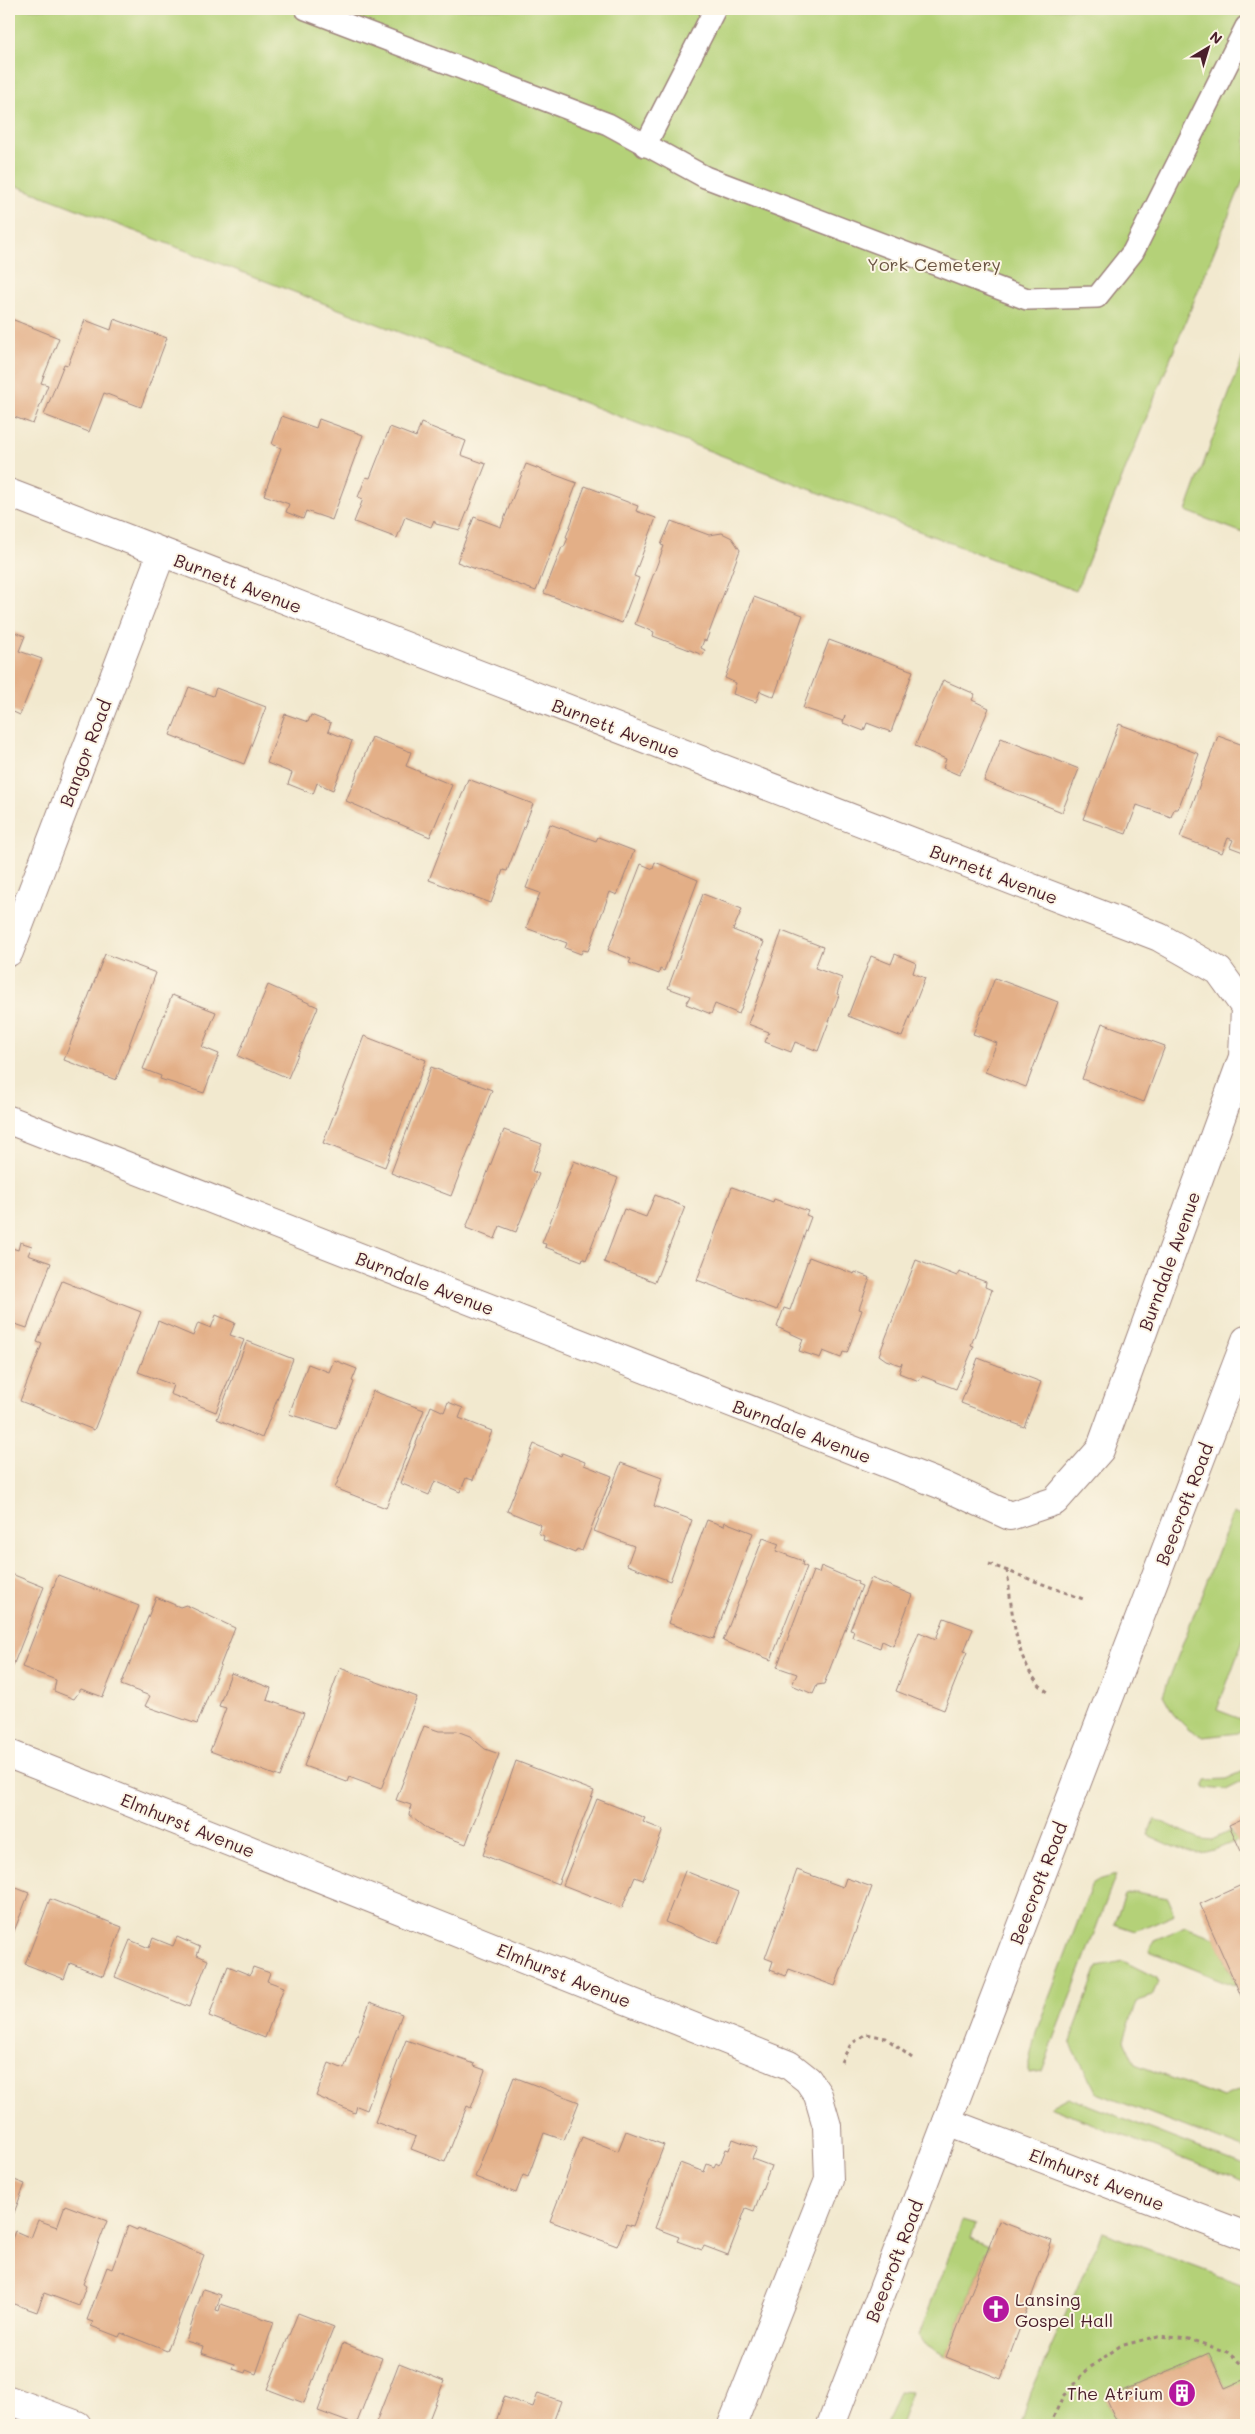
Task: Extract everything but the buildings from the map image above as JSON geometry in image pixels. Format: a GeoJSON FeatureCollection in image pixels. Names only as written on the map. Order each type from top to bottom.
{"type":"FeatureCollection","features":[{"type":"Feature","properties":{"kind":"street","name":"Burnett Avenue"},"geometry":{"type":"LineString","coordinates":[[9,493],[161,554],[1159,937],[1219,971]]}},
{"type":"Feature","properties":{"kind":"street","name":"Bangor Road"},"geometry":{"type":"LineString","coordinates":[[9,952],[161,554]]}},
{"type":"Feature","properties":{"kind":"street","name":"Burndale Avenue"},"geometry":{"type":"LineString","coordinates":[[9,1120],[942,1485],[1010,1516],[1055,1500],[1100,1450],[1243,1057],[1245,1006],[1219,971]]}},
{"type":"Feature","properties":{"kind":"street","name":"Beecroft Road"},"geometry":{"type":"LineString","coordinates":[[831,2425],[1246,1340]]}},
{"type":"Feature","properties":{"kind":"street","name":"Elmhurst Avenue"},"geometry":{"type":"LineString","coordinates":[[9,1754],[789,2065],[808,2080],[818,2095],[827,2126],[829,2180],[732,2425]]}},
{"type":"Feature","properties":{"kind":"street","name":"Elmhurst Avenue"},"geometry":{"type":"LineString","coordinates":[[947,2122],[1246,2236]]}},
{"type":"Feature","properties":{"kind":"street"},"geometry":{"type":"LineString","coordinates":[[9,2400],[76,2425]]}},
{"type":"Feature","properties":{"kind":"lane"},"geometry":{"type":"LineString","coordinates":[[306,9],[608,124],[704,177],[1027,299],[1097,297],[1132,252],[1246,27]]}},
{"type":"Feature","properties":{"kind":"lane"},"geometry":{"type":"LineString","coordinates":[[645,146],[715,9]]}},
{"type":"Feature","properties":{"kind":"path"},"geometry":{"type":"LineString","coordinates":[[989,1564],[1083,1599]]}},
{"type":"Feature","properties":{"kind":"path"},"geometry":{"type":"LineString","coordinates":[[1007,1570],[1017,1642],[1036,1684],[1048,1692]]}},
{"type":"Feature","properties":{"kind":"path"},"geometry":{"type":"LineString","coordinates":[[818,2095],[851,2044],[866,2034],[886,2038],[912,2058]]}},
{"type":"Feature","properties":{"kind":"path"},"geometry":{"type":"LineString","coordinates":[[1050,2425],[1063,2396],[1088,2369],[1120,2346],[1158,2336],[1189,2339],[1227,2352],[1246,2368]]}},
{"type":"Feature","properties":{"kind":"green space","name":"York Cemetery"},"geometry":{"type":"Polygon","coordinates":[[[9,9],[1246,9],[1246,173],[1076,591],[9,183],[9,9]]]}},
{"type":"Feature","properties":{"kind":"green space"},"geometry":{"type":"Polygon","coordinates":[[[1246,348],[1246,534],[1186,511],[1246,348]]]}},
{"type":"Feature","properties":{"kind":"green space"},"geometry":{"type":"Polygon","coordinates":[[[1233,1513],[1246,1519],[1246,1538],[1244,1544],[1246,1546],[1246,1632],[1217,1710],[1246,1721],[1244,1729],[1238,1733],[1203,1737],[1189,1730],[1175,1716],[1163,1695],[1233,1513]]]}},
{"type":"Feature","properties":{"kind":"green space"},"geometry":{"type":"Polygon","coordinates":[[[1246,1770],[1246,1780],[1226,1790],[1206,1788],[1204,1785],[1206,1780],[1226,1779],[1246,1770]]]}},
{"type":"Feature","properties":{"kind":"green space"},"geometry":{"type":"Polygon","coordinates":[[[1154,1819],[1201,1839],[1212,1840],[1230,1831],[1233,1837],[1246,1831],[1246,1836],[1216,1849],[1197,1853],[1177,1848],[1148,1835],[1154,1819]]]}},
{"type":"Feature","properties":{"kind":"green space"},"geometry":{"type":"Polygon","coordinates":[[[1116,1875],[1042,2071],[1029,2073],[1029,2062],[1036,2032],[1092,1884],[1098,1880],[1116,1875]]]}},
{"type":"Feature","properties":{"kind":"green space"},"geometry":{"type":"Polygon","coordinates":[[[1135,1892],[1168,1898],[1175,1914],[1135,1931],[1114,1924],[1125,1895],[1135,1892]]]}},
{"type":"Feature","properties":{"kind":"green space"},"geometry":{"type":"Polygon","coordinates":[[[1185,1927],[1216,1938],[1236,1986],[1149,1951],[1154,1940],[1185,1927]]]}},
{"type":"Feature","properties":{"kind":"green space"},"geometry":{"type":"Polygon","coordinates":[[[1123,1961],[1157,1978],[1158,1982],[1152,1996],[1137,2001],[1124,2040],[1135,2064],[1223,2098],[1243,2089],[1246,2096],[1246,2150],[1097,2093],[1070,2042],[1098,1966],[1123,1961]]]}},
{"type":"Feature","properties":{"kind":"green space"},"geometry":{"type":"Polygon","coordinates":[[[1068,2097],[1246,2166],[1246,2183],[1049,2107],[1068,2097]]]}},
{"type":"Feature","properties":{"kind":"green space"},"geometry":{"type":"Polygon","coordinates":[[[962,2221],[976,2225],[971,2238],[989,2246],[946,2357],[925,2344],[919,2335],[962,2221]]]}},
{"type":"Feature","properties":{"kind":"green space"},"geometry":{"type":"Polygon","coordinates":[[[1102,2232],[1246,2286],[1246,2387],[1243,2381],[1225,2388],[1209,2353],[1106,2398],[1118,2425],[1021,2425],[1032,2390],[1102,2232]]]}},
{"type":"Feature","properties":{"kind":"green space"},"geometry":{"type":"Polygon","coordinates":[[[899,2391],[912,2392],[900,2425],[886,2425],[899,2391]]]}},
{"type":"Feature","properties":{"kind":"place","name":"Lansing Gospel Hall"},"geometry":{"type":"Point","coordinates":[996,2309]}},
{"type":"Feature","properties":{"kind":"place","name":"The Atrium"},"geometry":{"type":"Point","coordinates":[1182,2393]}}]}
